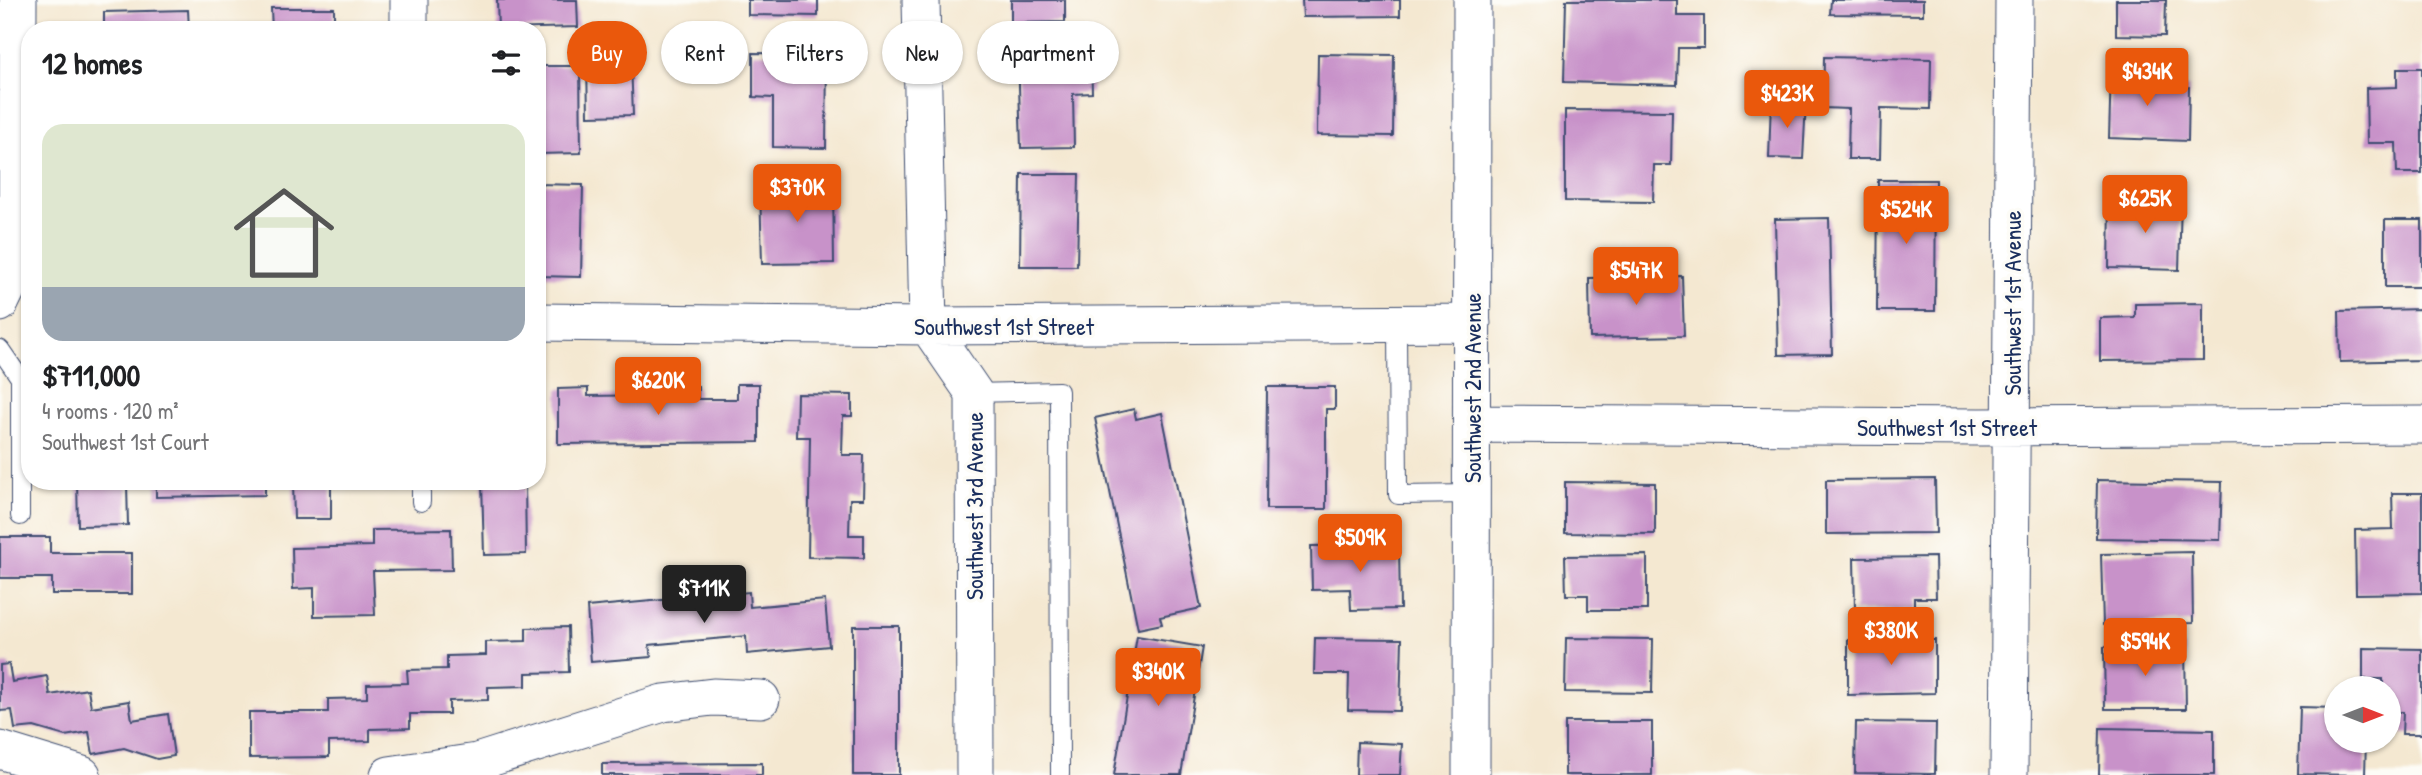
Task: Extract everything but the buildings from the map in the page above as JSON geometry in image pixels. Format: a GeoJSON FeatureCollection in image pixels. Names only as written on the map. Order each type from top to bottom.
{"type":"FeatureCollection","features":[{"type":"Feature","properties":{"kind":"street"},"geometry":{"type":"LineString","coordinates":[[18,0],[21,161]]}},
{"type":"Feature","properties":{"kind":"street"},"geometry":{"type":"LineString","coordinates":[[409,21],[410,0]]}},
{"type":"Feature","properties":{"kind":"street"},"geometry":{"type":"LineString","coordinates":[[921,0],[928,326]]}},
{"type":"Feature","properties":{"kind":"street","name":"Southwest 2nd Avenue"},"geometry":{"type":"LineString","coordinates":[[1471,775],[1472,0]]}},
{"type":"Feature","properties":{"kind":"street","name":"Southwest 1st Avenue"},"geometry":{"type":"LineString","coordinates":[[2009,775],[2014,0]]}},
{"type":"Feature","properties":{"kind":"street"},"geometry":{"type":"LineString","coordinates":[[0,303],[21,271]]}},
{"type":"Feature","properties":{"kind":"street","name":"Southwest 1st Street"},"geometry":{"type":"LineString","coordinates":[[546,322],[928,326],[1472,323]]}},
{"type":"Feature","properties":{"kind":"street","name":"Southwest 3rd Avenue"},"geometry":{"type":"LineString","coordinates":[[928,326],[974,393],[975,775]]}},
{"type":"Feature","properties":{"kind":"street","name":"Southwest 1st Street"},"geometry":{"type":"LineString","coordinates":[[1472,424],[2011,427],[2422,425]]}},
{"type":"Feature","properties":{"kind":"street"},"geometry":{"type":"LineString","coordinates":[[389,775],[477,769],[663,703],[713,697],[761,699]]}},
{"type":"Feature","properties":{"kind":"street"},"geometry":{"type":"LineString","coordinates":[[0,750],[82,775]]}},
{"type":"Feature","properties":{"kind":"lane"},"geometry":{"type":"LineString","coordinates":[[1397,323],[1398,495],[1472,494]]}},
{"type":"Feature","properties":{"kind":"lane"},"geometry":{"type":"LineString","coordinates":[[0,349],[20,378],[20,516]]}},
{"type":"Feature","properties":{"kind":"lane"},"geometry":{"type":"LineString","coordinates":[[974,393],[1059,391],[1060,775]]}},
{"type":"Feature","properties":{"kind":"lane"},"geometry":{"type":"LineString","coordinates":[[421,490],[421,502]]}}]}
